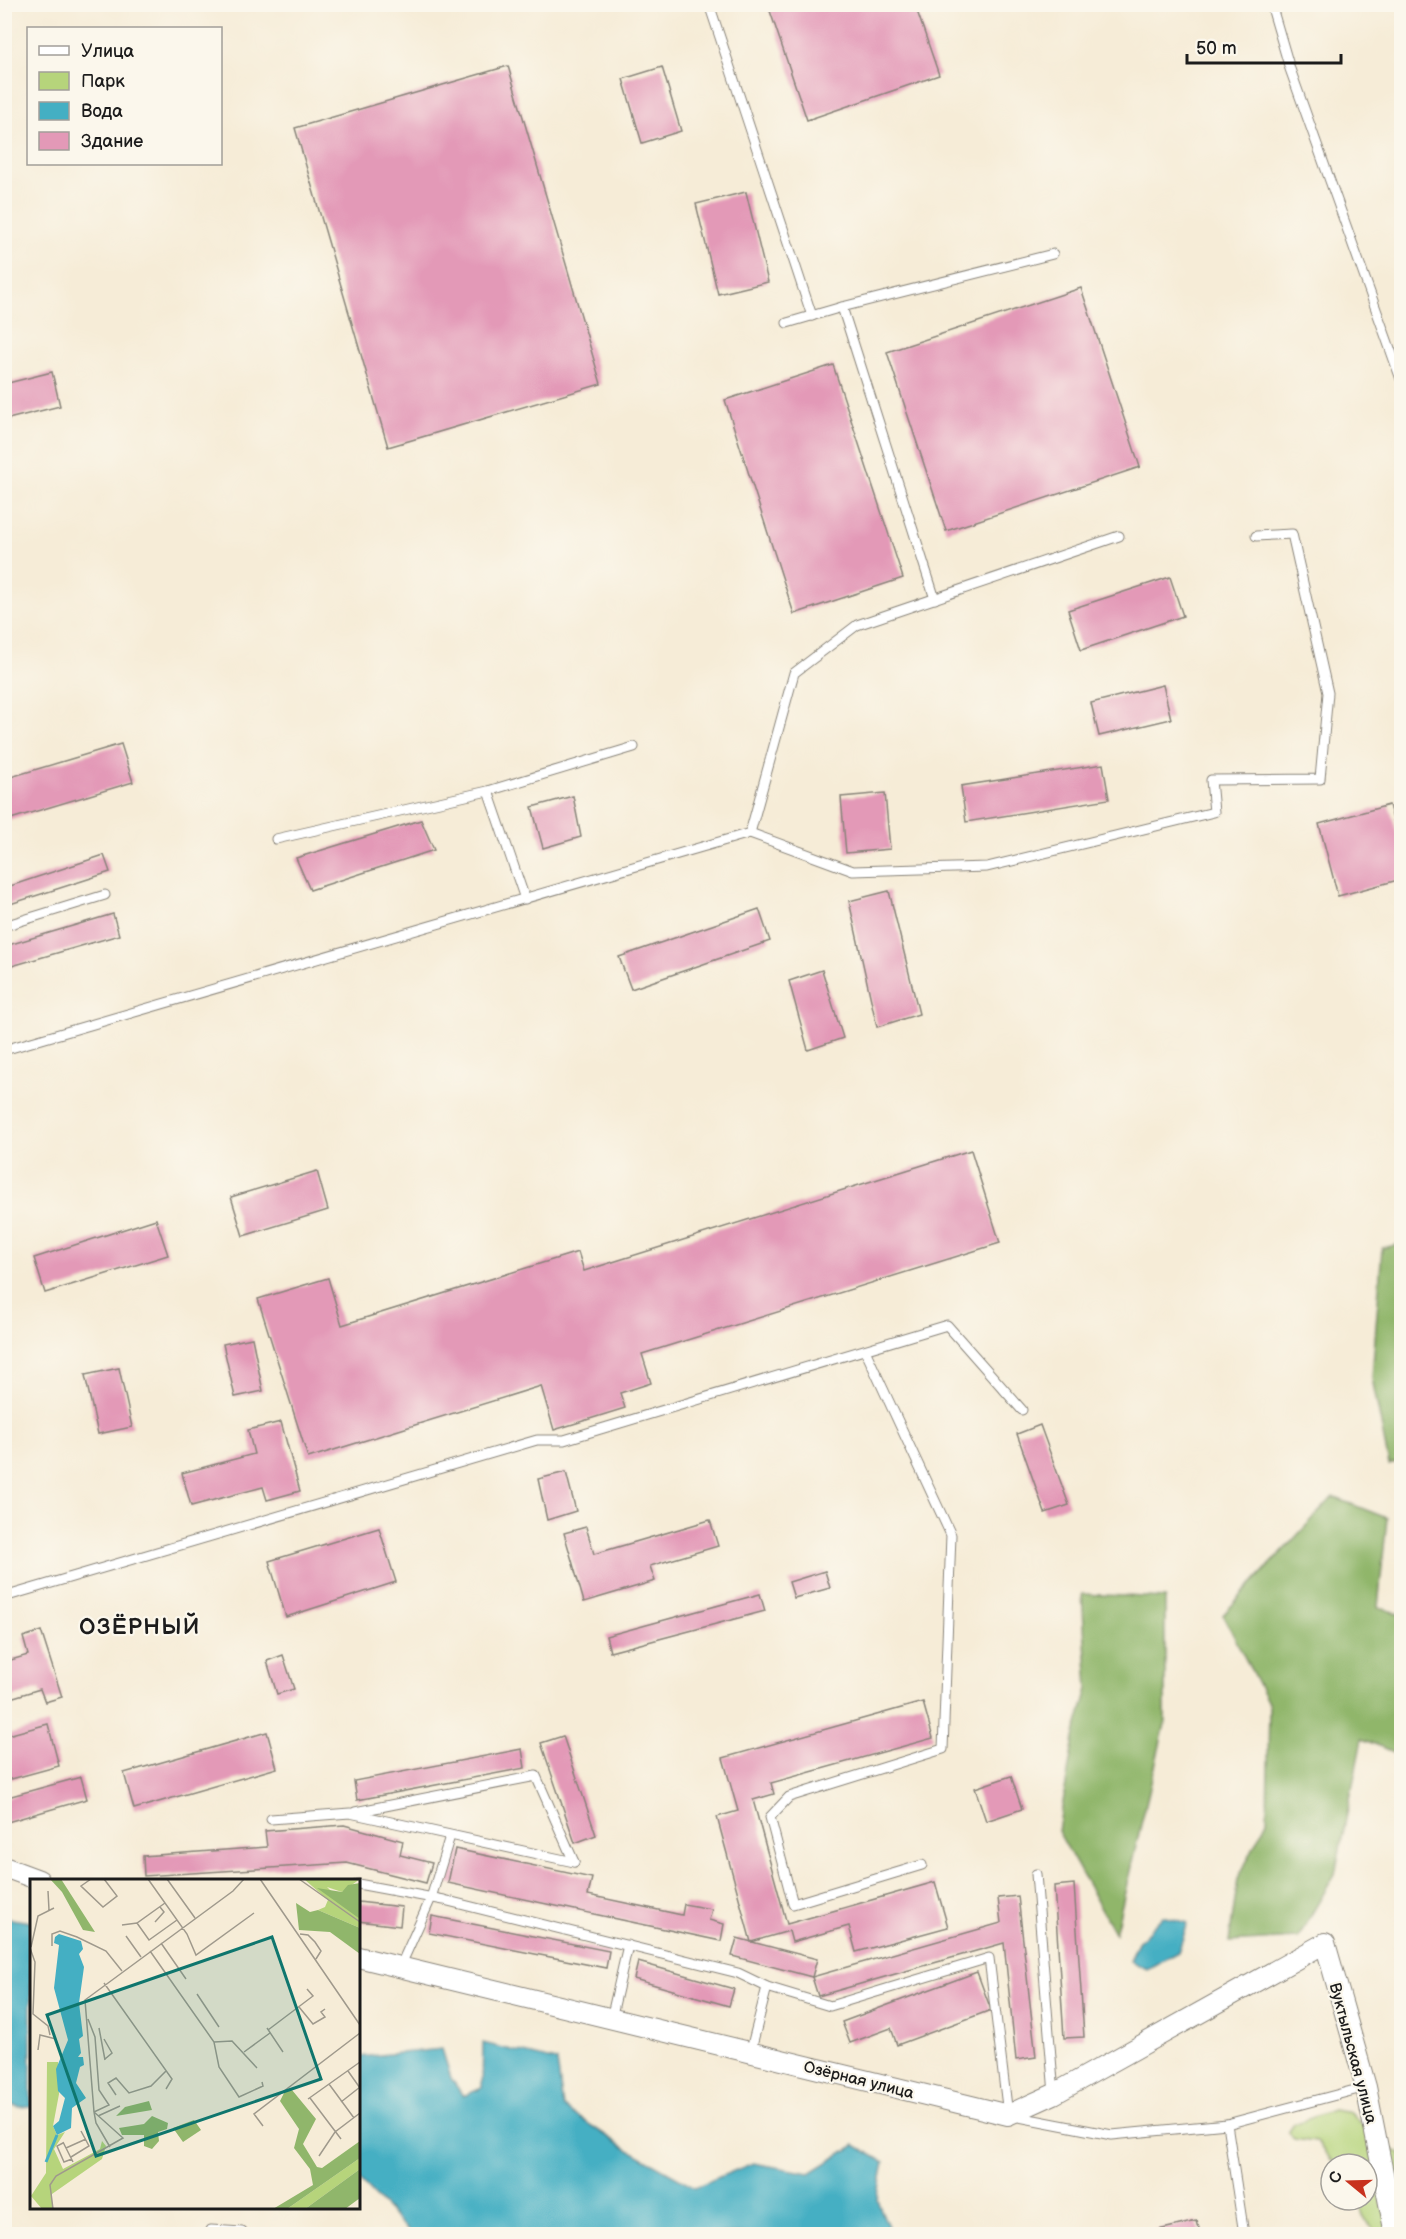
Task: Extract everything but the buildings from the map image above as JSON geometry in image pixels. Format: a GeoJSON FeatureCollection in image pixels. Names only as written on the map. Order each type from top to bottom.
{"type":"FeatureCollection","features":[{"type":"Feature","properties":{"kind":"street"},"geometry":{"type":"LineString","coordinates":[[4,1867],[34,1879]]}},
{"type":"Feature","properties":{"kind":"street","name":"Вуктыльская улица"},"geometry":{"type":"LineString","coordinates":[[1054,2094],[1325,1942],[1366,2086],[1395,2235]]}},
{"type":"Feature","properties":{"kind":"street","name":"Озёрная улица"},"geometry":{"type":"LineString","coordinates":[[360,1957],[1008,2115]]}},
{"type":"Feature","properties":{"kind":"street"},"geometry":{"type":"LineString","coordinates":[[1008,2115],[1054,2094]]}},
{"type":"Feature","properties":{"kind":"lane"},"geometry":{"type":"LineString","coordinates":[[709,4],[812,316]]}},
{"type":"Feature","properties":{"kind":"lane"},"geometry":{"type":"LineString","coordinates":[[1271,4],[1290,69],[1401,382]]}},
{"type":"Feature","properties":{"kind":"lane"},"geometry":{"type":"LineString","coordinates":[[787,323],[1053,254]]}},
{"type":"Feature","properties":{"kind":"lane"},"geometry":{"type":"LineString","coordinates":[[842,307],[935,599]]}},
{"type":"Feature","properties":{"kind":"lane"},"geometry":{"type":"LineString","coordinates":[[4,1050],[750,833],[853,871],[987,867],[1214,812],[1211,780],[1320,779],[1328,693],[1292,534],[1256,536]]}},
{"type":"Feature","properties":{"kind":"lane"},"geometry":{"type":"LineString","coordinates":[[750,833],[794,674],[857,625],[1119,536]]}},
{"type":"Feature","properties":{"kind":"lane"},"geometry":{"type":"LineString","coordinates":[[276,839],[488,791],[634,747]]}},
{"type":"Feature","properties":{"kind":"lane"},"geometry":{"type":"LineString","coordinates":[[488,791],[525,899]]}},
{"type":"Feature","properties":{"kind":"lane"},"geometry":{"type":"LineString","coordinates":[[4,926],[105,895]]}},
{"type":"Feature","properties":{"kind":"lane"},"geometry":{"type":"LineString","coordinates":[[4,1597],[537,1440],[564,1440],[947,1325],[1022,1410]]}},
{"type":"Feature","properties":{"kind":"lane"},"geometry":{"type":"LineString","coordinates":[[865,1350],[951,1535],[942,1749],[789,1797],[770,1818],[793,1904],[922,1865]]}},
{"type":"Feature","properties":{"kind":"lane"},"geometry":{"type":"LineString","coordinates":[[271,1819],[350,1813],[536,1776],[574,1862],[350,1813]]}},
{"type":"Feature","properties":{"kind":"lane"},"geometry":{"type":"LineString","coordinates":[[400,1967],[431,1898],[450,1836]]}},
{"type":"Feature","properties":{"kind":"lane"},"geometry":{"type":"LineString","coordinates":[[1036,1874],[1054,2094]]}},
{"type":"Feature","properties":{"kind":"lane"},"geometry":{"type":"LineString","coordinates":[[360,1884],[431,1898],[738,1973],[767,1987],[830,2006],[988,1958],[1008,2115],[1112,2135],[1227,2124],[1366,2086]]}},
{"type":"Feature","properties":{"kind":"lane"},"geometry":{"type":"LineString","coordinates":[[611,2019],[628,1946]]}},
{"type":"Feature","properties":{"kind":"lane"},"geometry":{"type":"LineString","coordinates":[[750,2053],[767,1987]]}},
{"type":"Feature","properties":{"kind":"lane"},"geometry":{"type":"LineString","coordinates":[[1227,2124],[1244,2235]]}},
{"type":"Feature","properties":{"kind":"lane"},"geometry":{"type":"LineString","coordinates":[[208,2235],[211,2230],[242,2232]]}},
{"type":"Feature","properties":{"kind":"green space"},"geometry":{"type":"Polygon","coordinates":[[[1401,1244],[1401,1461],[1389,1465],[1372,1378],[1382,1248],[1401,1244]]]}},
{"type":"Feature","properties":{"kind":"green space"},"geometry":{"type":"Polygon","coordinates":[[[1333,1497],[1387,1518],[1378,1607],[1401,1614],[1401,1755],[1362,1739],[1335,1874],[1298,1938],[1229,1942],[1238,1879],[1267,1820],[1269,1705],[1223,1615],[1333,1497]]]}},
{"type":"Feature","properties":{"kind":"green space"},"geometry":{"type":"Polygon","coordinates":[[[1082,1594],[1165,1598],[1165,1724],[1115,1934],[1058,1831],[1074,1738],[1088,1689],[1082,1594]]]}},
{"type":"Feature","properties":{"kind":"green space"},"geometry":{"type":"Polygon","coordinates":[[[1333,2110],[1351,2113],[1380,2141],[1401,2153],[1401,2234],[1377,2234],[1364,2220],[1362,2212],[1379,2212],[1379,2152],[1325,2152],[1316,2142],[1294,2139],[1288,2133],[1294,2124],[1333,2110]]]}},
{"type":"Feature","properties":{"kind":"water"},"geometry":{"type":"Polygon","coordinates":[[[1163,1916],[1188,1923],[1178,1952],[1147,1969],[1130,1961],[1138,1942],[1163,1916]]]}},
{"type":"Feature","properties":{"kind":"water"},"geometry":{"type":"Polygon","coordinates":[[[5,1918],[30,1922],[30,2106],[19,2107],[5,2104],[5,1918]]]}},
{"type":"Feature","properties":{"kind":"water"},"geometry":{"type":"Polygon","coordinates":[[[483,2043],[557,2061],[563,2107],[622,2146],[695,2187],[753,2163],[810,2173],[855,2145],[884,2162],[877,2200],[891,2234],[411,2234],[360,2181],[360,2057],[442,2049],[451,2078],[463,2096],[482,2088],[483,2043]]]}},
{"type":"Feature","properties":{"kind":"district","name":"ОЗЁРНЫЙ"},"geometry":{"type":"Point","coordinates":[140,1626]}}]}
